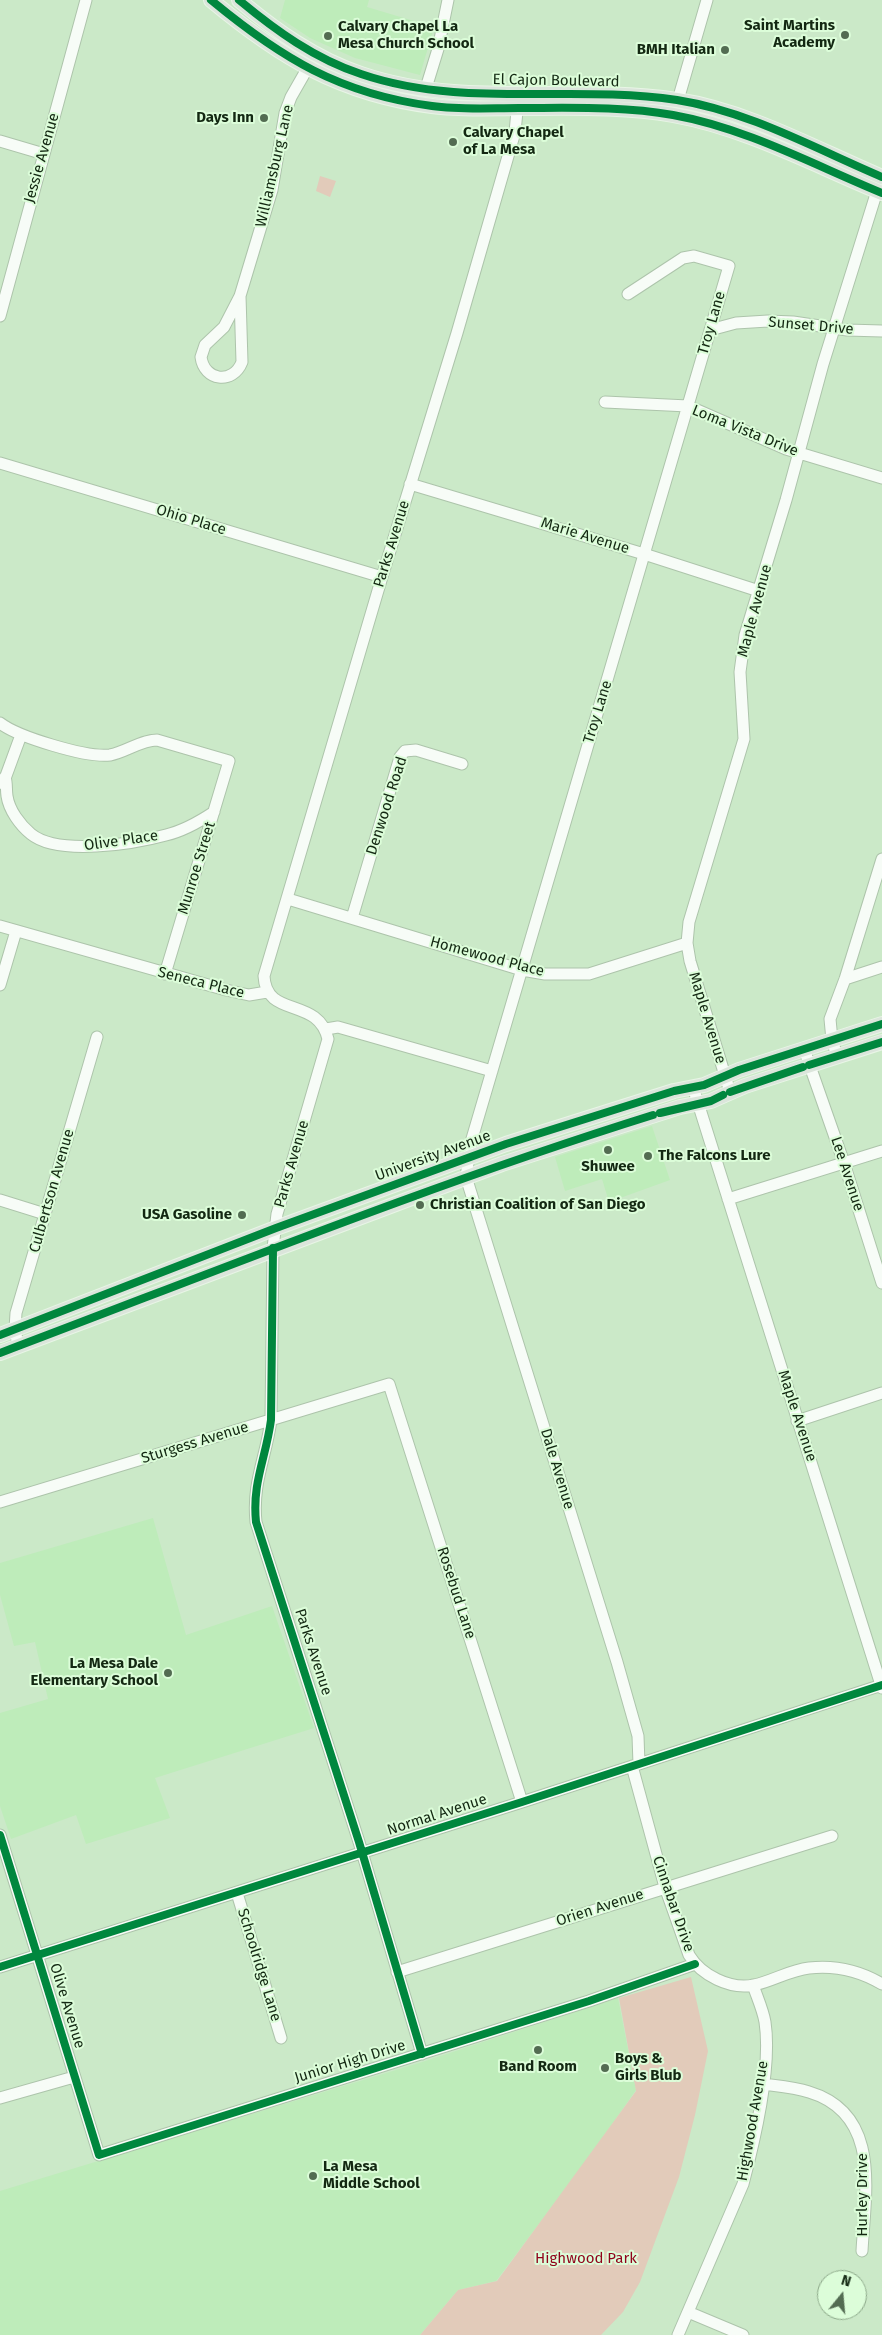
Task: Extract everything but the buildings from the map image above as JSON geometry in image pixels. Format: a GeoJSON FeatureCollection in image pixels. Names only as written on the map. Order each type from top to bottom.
{"type":"FeatureCollection","features":[{"type":"Feature","properties":{"kind":"main road","name":"El Cajon Boulevard"},"geometry":{"type":"LineString","coordinates":[[210,0],[263,41],[307,69],[350,88],[397,100],[452,108],[630,110],[698,120],[757,140],[879,192]]}},
{"type":"Feature","properties":{"kind":"main road","name":"El Cajon Boulevard"},"geometry":{"type":"LineString","coordinates":[[238,0],[275,30],[336,64],[384,81],[465,93],[633,96],[678,100],[754,122],[882,177]]}},
{"type":"Feature","properties":{"kind":"main road"},"geometry":{"type":"LineString","coordinates":[[307,69],[313,66],[336,64]]}},
{"type":"Feature","properties":{"kind":"main road","name":"University Avenue"},"geometry":{"type":"LineString","coordinates":[[0,1335],[276,1228],[468,1158],[626,1106],[704,1085],[725,1076],[882,1024]]}},
{"type":"Feature","properties":{"kind":"main road","name":"University Avenue"},"geometry":{"type":"LineString","coordinates":[[0,1353],[273,1248],[466,1177],[680,1107],[698,1104],[809,1065],[882,1042]]}},
{"type":"Feature","properties":{"kind":"street","name":"Jessie Avenue"},"geometry":{"type":"LineString","coordinates":[[0,316],[86,0]]}},
{"type":"Feature","properties":{"kind":"street"},"geometry":{"type":"LineString","coordinates":[[426,88],[438,49],[448,0]]}},
{"type":"Feature","properties":{"kind":"street"},"geometry":{"type":"LineString","coordinates":[[678,100],[707,0]]}},
{"type":"Feature","properties":{"kind":"street","name":"Williamsburg Lane"},"geometry":{"type":"LineString","coordinates":[[240,296],[242,362],[237,371],[229,377],[215,377],[206,371],[200,357],[205,345],[224,327],[240,296],[272,190],[285,113],[291,96],[307,69]]}},
{"type":"Feature","properties":{"kind":"street","name":"Parks Avenue"},"geometry":{"type":"LineString","coordinates":[[267,992],[264,976],[382,577],[457,333],[515,132],[519,94]]}},
{"type":"Feature","properties":{"kind":"street"},"geometry":{"type":"LineString","coordinates":[[0,141],[44,154]]}},
{"type":"Feature","properties":{"kind":"street","name":"Maple Avenue"},"geometry":{"type":"LineString","coordinates":[[730,1092],[690,961],[687,943],[693,906],[744,739],[740,672],[745,635],[799,454],[823,364],[879,192]]}},
{"type":"Feature","properties":{"kind":"street","name":"Troy Lane"},"geometry":{"type":"LineString","coordinates":[[466,1177],[468,1158],[492,1071],[729,266],[694,256],[683,258],[628,294]]}},
{"type":"Feature","properties":{"kind":"street","name":"Sunset Drive"},"geometry":{"type":"LineString","coordinates":[[710,330],[736,323],[768,321],[882,331]]}},
{"type":"Feature","properties":{"kind":"street","name":"Loma Vista Drive"},"geometry":{"type":"LineString","coordinates":[[605,402],[688,406],[799,454],[882,478]]}},
{"type":"Feature","properties":{"kind":"street","name":"Ohio Place"},"geometry":{"type":"LineString","coordinates":[[0,463],[382,577]]}},
{"type":"Feature","properties":{"kind":"street","name":"Marie Avenue"},"geometry":{"type":"LineString","coordinates":[[410,484],[759,590]]}},
{"type":"Feature","properties":{"kind":"street"},"geometry":{"type":"LineString","coordinates":[[0,723],[21,735],[0,792]]}},
{"type":"Feature","properties":{"kind":"street","name":"Munroe Street"},"geometry":{"type":"LineString","coordinates":[[21,735],[88,754],[109,755],[148,740],[157,740],[229,761],[165,974]]}},
{"type":"Feature","properties":{"kind":"street","name":"Denwood Road"},"geometry":{"type":"LineString","coordinates":[[352,918],[400,757],[405,751],[416,750],[462,764]]}},
{"type":"Feature","properties":{"kind":"street","name":"Olive Place"},"geometry":{"type":"LineString","coordinates":[[5,777],[10,805],[22,824],[35,837],[54,844],[82,847],[167,835],[198,823],[214,812]]}},
{"type":"Feature","properties":{"kind":"street"},"geometry":{"type":"LineString","coordinates":[[837,1056],[832,1040],[830,1019],[845,979],[882,859]]}},
{"type":"Feature","properties":{"kind":"street","name":"Homewood Place"},"geometry":{"type":"LineString","coordinates":[[288,899],[522,970],[545,974],[589,974],[687,943]]}},
{"type":"Feature","properties":{"kind":"street"},"geometry":{"type":"LineString","coordinates":[[0,926],[16,931],[0,985]]}},
{"type":"Feature","properties":{"kind":"street","name":"Seneca Place"},"geometry":{"type":"LineString","coordinates":[[16,931],[165,974],[250,995],[267,992],[276,1002],[307,1011],[316,1017],[326,1029]]}},
{"type":"Feature","properties":{"kind":"street"},"geometry":{"type":"LineString","coordinates":[[845,979],[882,967]]}},
{"type":"Feature","properties":{"kind":"street"},"geometry":{"type":"LineString","coordinates":[[326,1029],[338,1027],[492,1071]]}},
{"type":"Feature","properties":{"kind":"street","name":"Parks Avenue"},"geometry":{"type":"LineString","coordinates":[[326,1029],[328,1039],[277,1214],[273,1248],[271,1420],[268,1444],[256,1484],[254,1504],[256,1522],[362,1853],[422,2054]]}},
{"type":"Feature","properties":{"kind":"street","name":"Culbertson Avenue"},"geometry":{"type":"LineString","coordinates":[[18,1346],[15,1329],[16,1314],[97,1037]]}},
{"type":"Feature","properties":{"kind":"street","name":"Lee Avenue"},"geometry":{"type":"LineString","coordinates":[[804,1049],[844,1162],[882,1283]]}},
{"type":"Feature","properties":{"kind":"street","name":"Maple Avenue"},"geometry":{"type":"LineString","coordinates":[[693,1087],[882,1686]]}},
{"type":"Feature","properties":{"kind":"street"},"geometry":{"type":"LineString","coordinates":[[728,1199],[882,1151]]}},
{"type":"Feature","properties":{"kind":"street","name":"Dale Avenue"},"geometry":{"type":"LineString","coordinates":[[466,1177],[617,1662],[638,1736],[635,1765]]}},
{"type":"Feature","properties":{"kind":"street"},"geometry":{"type":"LineString","coordinates":[[0,1200],[45,1214]]}},
{"type":"Feature","properties":{"kind":"street","name":"Sturgess Avenue"},"geometry":{"type":"LineString","coordinates":[[0,1502],[389,1384]]}},
{"type":"Feature","properties":{"kind":"street","name":"Rosebud Lane"},"geometry":{"type":"LineString","coordinates":[[389,1384],[522,1802]]}},
{"type":"Feature","properties":{"kind":"street"},"geometry":{"type":"LineString","coordinates":[[797,1421],[882,1393]]}},
{"type":"Feature","properties":{"kind":"street","name":"Normal Avenue"},"geometry":{"type":"LineString","coordinates":[[0,1967],[882,1686]]}},
{"type":"Feature","properties":{"kind":"street","name":"Cinnabar Drive"},"geometry":{"type":"LineString","coordinates":[[635,1765],[665,1887],[689,1955],[704,1972],[721,1981],[753,1985],[806,1968],[818,1967],[855,1972],[882,1984]]}},
{"type":"Feature","properties":{"kind":"street","name":"Olive Avenue"},"geometry":{"type":"LineString","coordinates":[[0,1835],[99,2155]]}},
{"type":"Feature","properties":{"kind":"street","name":"Orien Avenue"},"geometry":{"type":"LineString","coordinates":[[397,1972],[832,1836]]}},
{"type":"Feature","properties":{"kind":"street","name":"Schoolridge Lane"},"geometry":{"type":"LineString","coordinates":[[237,1893],[280,2038]]}},
{"type":"Feature","properties":{"kind":"street","name":"Junior High Drive"},"geometry":{"type":"LineString","coordinates":[[99,2155],[589,2001],[695,1964]]}},
{"type":"Feature","properties":{"kind":"street","name":"Highwood Avenue"},"geometry":{"type":"LineString","coordinates":[[678,2335],[743,2184],[763,2084],[766,2045],[765,2021],[753,1985]]}},
{"type":"Feature","properties":{"kind":"street"},"geometry":{"type":"LineString","coordinates":[[0,2098],[74,2077]]}},
{"type":"Feature","properties":{"kind":"street","name":"Hurley Drive"},"geometry":{"type":"LineString","coordinates":[[763,2084],[800,2090],[817,2095],[840,2109],[857,2132],[866,2158],[862,2251]]}},
{"type":"Feature","properties":{"kind":"street"},"geometry":{"type":"LineString","coordinates":[[688,2312],[743,2335]]}},
{"type":"Feature","properties":{"kind":"shaded area"},"geometry":{"type":"Polygon","coordinates":[[[285,0],[369,0],[367,7],[434,27],[420,75],[355,58],[310,38],[280,18],[285,0]]]}},
{"type":"Feature","properties":{"kind":"shaded area"},"geometry":{"type":"Polygon","coordinates":[[[652,1126],[670,1180],[609,1202],[602,1179],[565,1191],[555,1157],[652,1126]]]}},
{"type":"Feature","properties":{"kind":"shaded area","name":"La Mesa Dale Elementary School"},"geometry":{"type":"Polygon","coordinates":[[[153,1518],[186,1635],[272,1606],[314,1728],[155,1778],[170,1818],[86,1844],[76,1815],[11,1839],[0,1806],[0,1713],[48,1699],[35,1642],[14,1646],[0,1595],[0,1563],[153,1518]]]}},
{"type":"Feature","properties":{"kind":"shaded area","name":"La Mesa Middle School"},"geometry":{"type":"Polygon","coordinates":[[[618,1998],[636,2090],[587,2160],[496,2281],[458,2290],[420,2335],[0,2335],[0,2191],[422,2062],[618,1998]]]}},
{"type":"Feature","properties":{"kind":"green space"},"geometry":{"type":"Polygon","coordinates":[[[320,176],[336,181],[330,197],[316,191],[320,176]]]}},
{"type":"Feature","properties":{"kind":"green space","name":"Highwood Park"},"geometry":{"type":"Polygon","coordinates":[[[691,1977],[708,2051],[695,2115],[679,2177],[640,2282],[623,2312],[601,2335],[420,2335],[458,2290],[497,2281],[636,2091],[619,1998],[691,1977]]]}},
{"type":"Feature","properties":{"kind":"cycle path"},"geometry":{"type":"LineString","coordinates":[[211,0],[287,56],[313,70],[368,93],[443,107],[596,108],[635,110],[673,115],[700,121],[753,138],[882,193]]}},
{"type":"Feature","properties":{"kind":"cycle path"},"geometry":{"type":"LineString","coordinates":[[239,0],[296,43],[312,52],[344,68],[400,85],[439,91],[518,94],[598,94],[677,100],[703,105],[756,122],[882,177]]}},
{"type":"Feature","properties":{"kind":"cycle path"},"geometry":{"type":"LineString","coordinates":[[0,1335],[276,1228],[506,1144],[674,1091],[704,1085],[739,1070],[882,1024]]}},
{"type":"Feature","properties":{"kind":"cycle path"},"geometry":{"type":"LineString","coordinates":[[809,1065],[882,1042]]}},
{"type":"Feature","properties":{"kind":"cycle path"},"geometry":{"type":"LineString","coordinates":[[730,1092],[803,1067]]}},
{"type":"Feature","properties":{"kind":"cycle path"},"geometry":{"type":"LineString","coordinates":[[660,1113],[711,1101],[723,1095]]}},
{"type":"Feature","properties":{"kind":"cycle path"},"geometry":{"type":"LineString","coordinates":[[0,1353],[406,1199],[653,1115]]}},
{"type":"Feature","properties":{"kind":"cycle path"},"geometry":{"type":"LineString","coordinates":[[273,1248],[271,1420],[256,1495],[256,1522],[359,1842],[422,2054]]}},
{"type":"Feature","properties":{"kind":"cycle path"},"geometry":{"type":"LineString","coordinates":[[0,1967],[522,1802],[882,1685]]}},
{"type":"Feature","properties":{"kind":"cycle path"},"geometry":{"type":"LineString","coordinates":[[0,1835],[99,2155],[589,2001],[695,1964]]}},
{"type":"Feature","properties":{"kind":"place","name":"Saint Martins Academy"},"geometry":{"type":"Point","coordinates":[845,35]}},
{"type":"Feature","properties":{"kind":"place","name":"Calvary Chapel La Mesa Church School"},"geometry":{"type":"Point","coordinates":[328,36]}},
{"type":"Feature","properties":{"kind":"place","name":"BMH Italian"},"geometry":{"type":"Point","coordinates":[725,50]}},
{"type":"Feature","properties":{"kind":"place","name":"Days Inn"},"geometry":{"type":"Point","coordinates":[264,118]}},
{"type":"Feature","properties":{"kind":"place","name":"Calvary Chapel of La Mesa"},"geometry":{"type":"Point","coordinates":[453,142]}},
{"type":"Feature","properties":{"kind":"place","name":"Shuwee"},"geometry":{"type":"Point","coordinates":[608,1150]}},
{"type":"Feature","properties":{"kind":"place","name":"The Falcons Lure"},"geometry":{"type":"Point","coordinates":[648,1156]}},
{"type":"Feature","properties":{"kind":"place","name":"Christian Coalition of San Diego"},"geometry":{"type":"Point","coordinates":[420,1205]}},
{"type":"Feature","properties":{"kind":"place","name":"USA Gasoline"},"geometry":{"type":"Point","coordinates":[242,1215]}},
{"type":"Feature","properties":{"kind":"place","name":"La Mesa Dale Elementary School"},"geometry":{"type":"Point","coordinates":[168,1673]}},
{"type":"Feature","properties":{"kind":"place","name":"Band Room"},"geometry":{"type":"Point","coordinates":[538,2050]}},
{"type":"Feature","properties":{"kind":"place","name":"Boys & Girls Blub"},"geometry":{"type":"Point","coordinates":[605,2068]}},
{"type":"Feature","properties":{"kind":"place","name":"La Mesa Middle School"},"geometry":{"type":"Point","coordinates":[313,2176]}}]}
